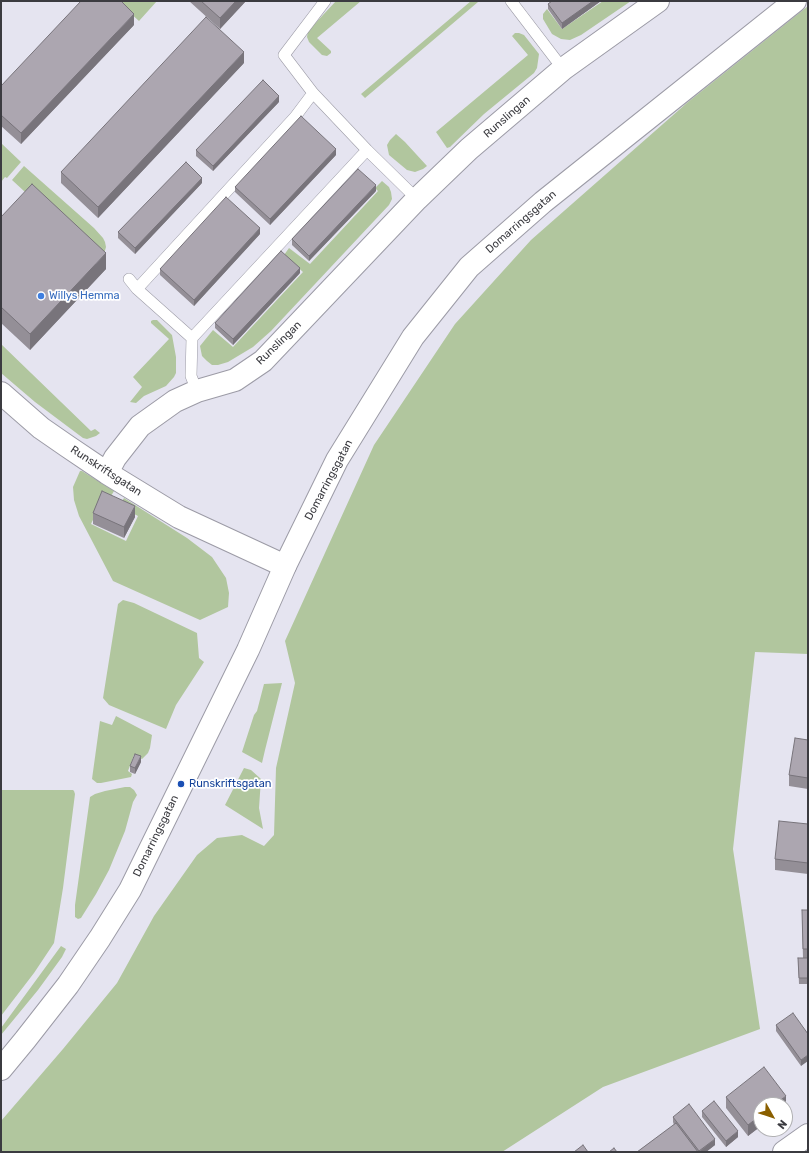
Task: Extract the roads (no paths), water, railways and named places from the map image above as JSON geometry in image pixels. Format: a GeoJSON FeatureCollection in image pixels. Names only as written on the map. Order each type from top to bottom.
{"type":"FeatureCollection","features":[{"type":"Feature","properties":{"kind":"street","name":"Runslingan"},"geometry":{"type":"LineString","coordinates":[[107,473],[115,458],[140,426],[175,401],[197,391],[235,380],[263,361],[416,199],[469,149],[563,69],[658,1]]}},
{"type":"Feature","properties":{"kind":"street","name":"Domarringsgatan"},"geometry":{"type":"LineString","coordinates":[[1,1069],[68,985],[130,890],[248,650],[285,566],[337,460],[409,343],[469,267],[543,202],[795,1]]}},
{"type":"Feature","properties":{"kind":"street","name":"Runskriftsgatan"},"geometry":{"type":"LineString","coordinates":[[1,393],[41,428],[107,473],[179,517],[285,566]]}},
{"type":"Feature","properties":{"kind":"street"},"geometry":{"type":"LineString","coordinates":[[784,1152],[808,1135]]}},
{"type":"Feature","properties":{"kind":"lane"},"geometry":{"type":"LineString","coordinates":[[325,1],[284,55],[313,93],[366,150],[416,199]]}},
{"type":"Feature","properties":{"kind":"lane"},"geometry":{"type":"LineString","coordinates":[[511,1],[563,69]]}},
{"type":"Feature","properties":{"kind":"lane"},"geometry":{"type":"LineString","coordinates":[[137,289],[294,117],[313,93]]}},
{"type":"Feature","properties":{"kind":"lane"},"geometry":{"type":"LineString","coordinates":[[197,391],[191,376],[192,338],[366,150]]}},
{"type":"Feature","properties":{"kind":"lane"},"geometry":{"type":"LineString","coordinates":[[129,279],[137,289],[192,338]]}},
{"type":"Feature","properties":{"kind":"place","name":"Willys Hemma"},"geometry":{"type":"Point","coordinates":[41,296]}},
{"type":"Feature","properties":{"kind":"place","name":"Runskriftsgatan"},"geometry":{"type":"Point","coordinates":[181,784]}}]}
